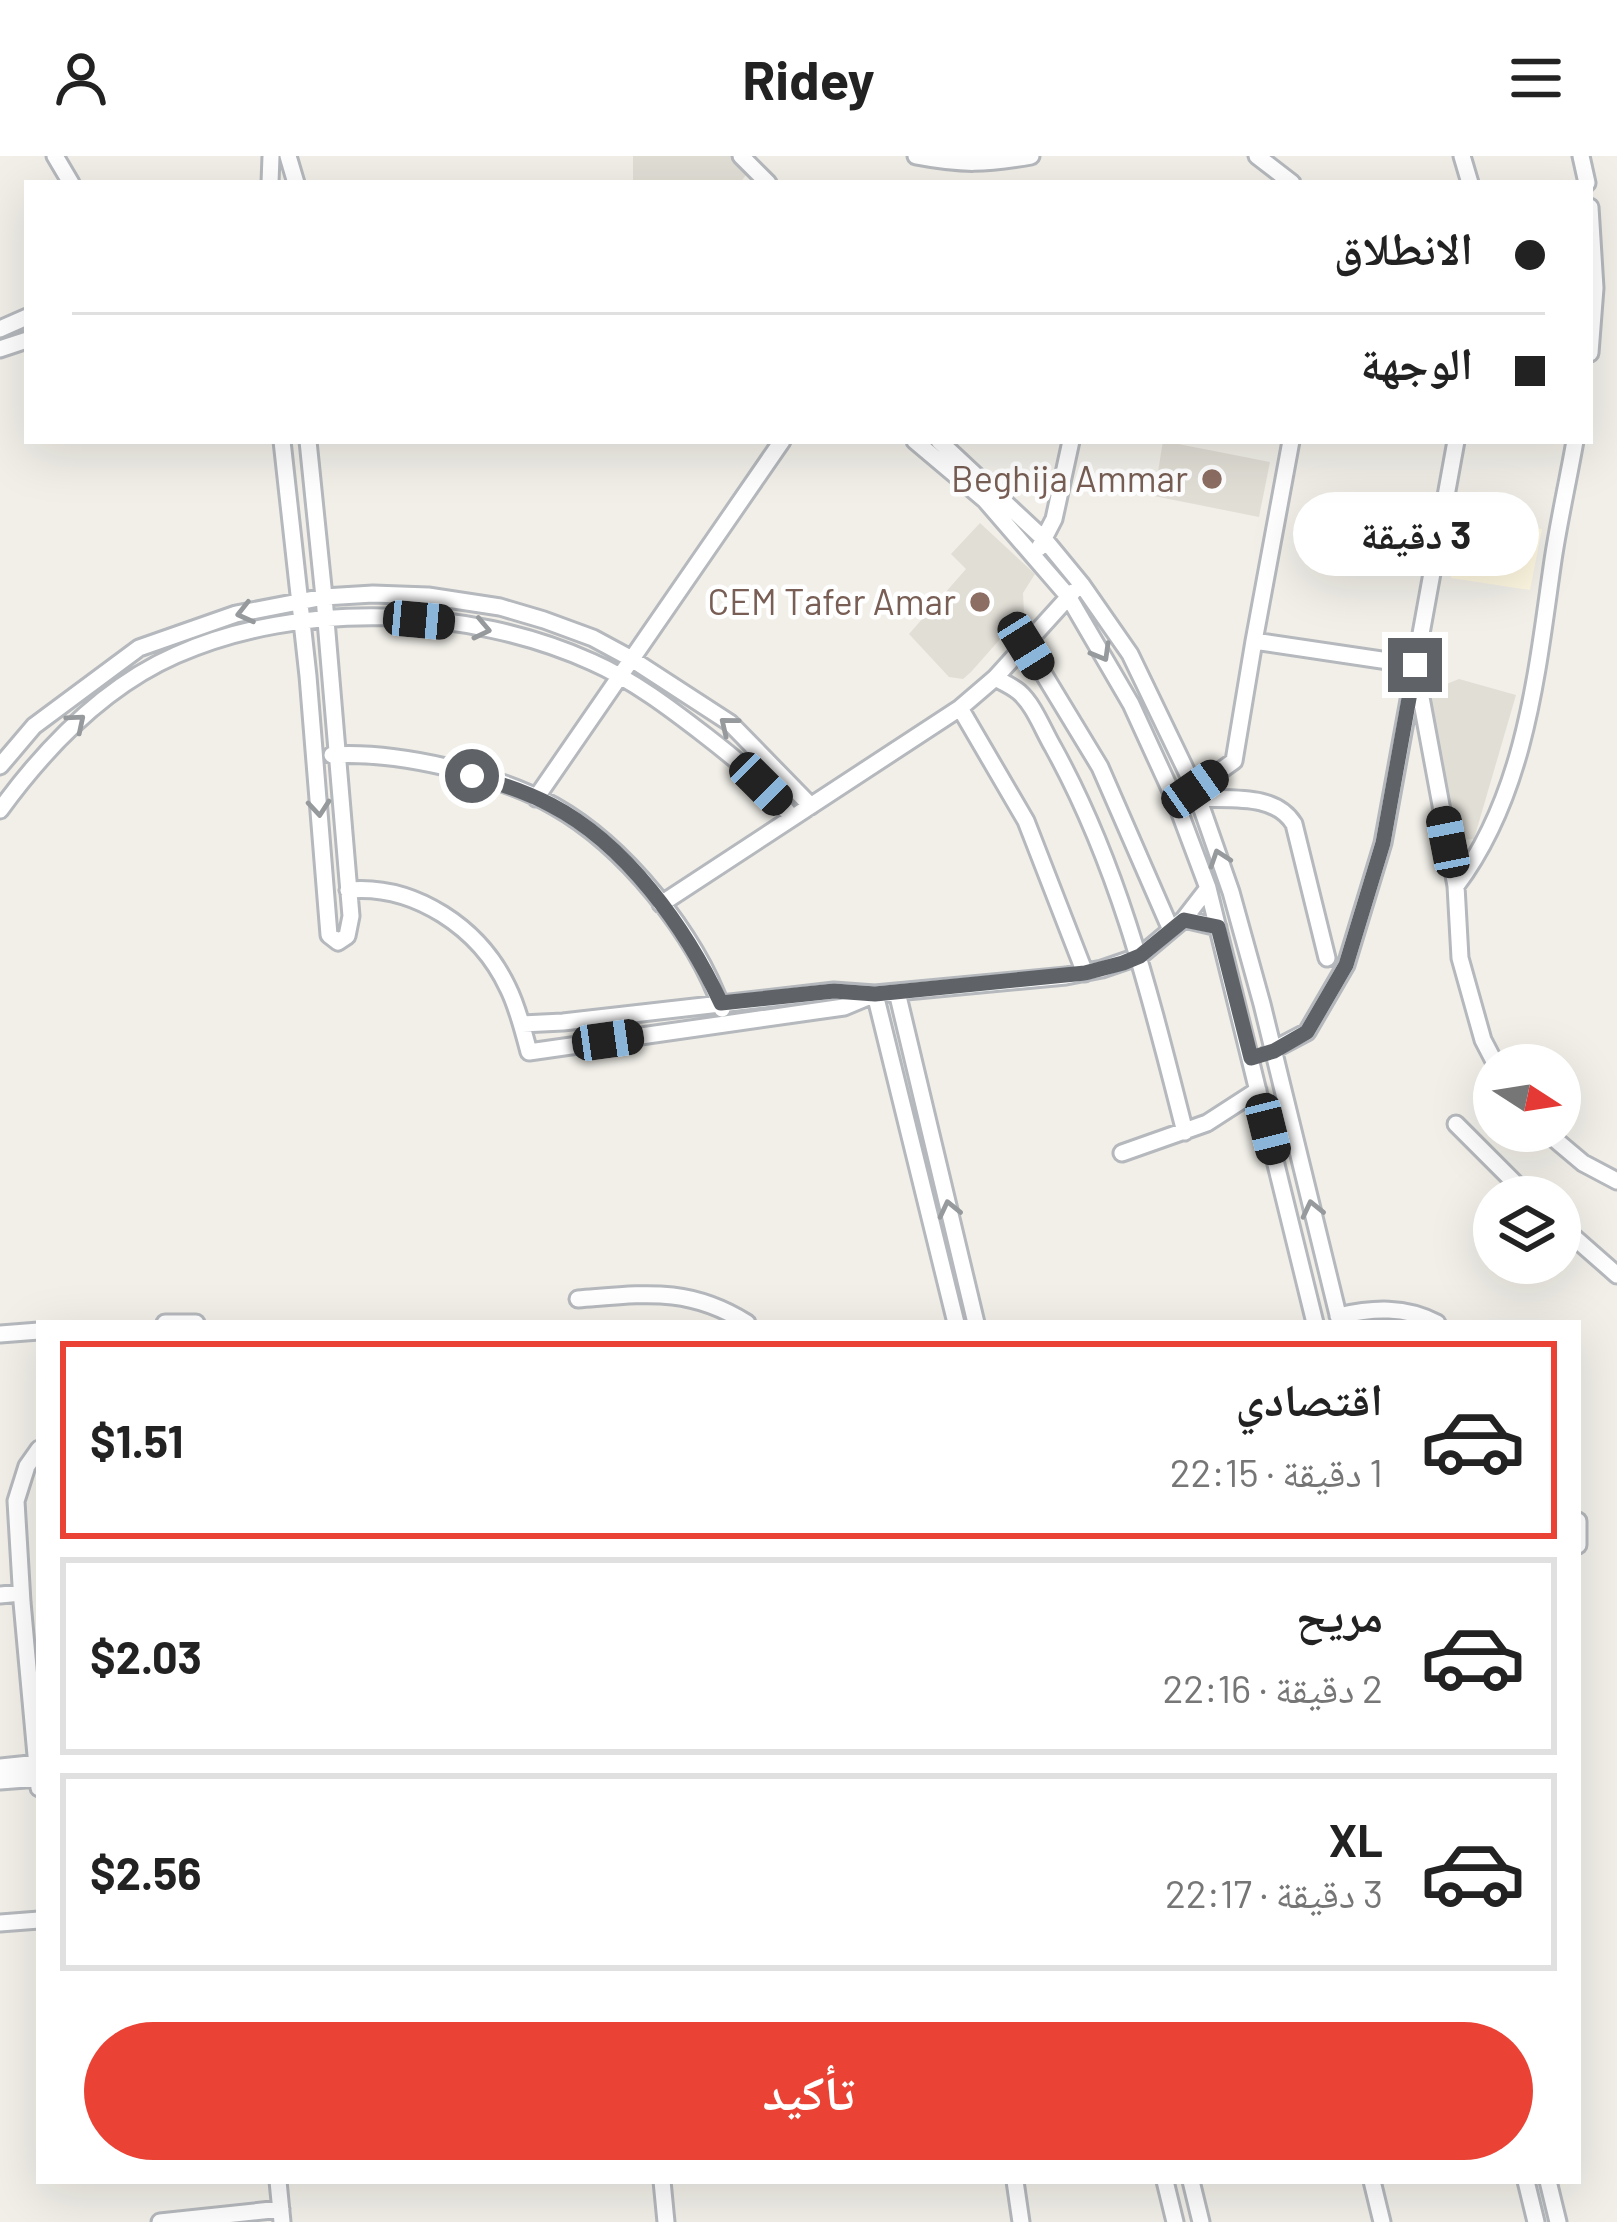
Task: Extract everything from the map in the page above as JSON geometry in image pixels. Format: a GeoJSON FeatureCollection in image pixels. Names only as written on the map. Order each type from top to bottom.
{"type":"FeatureCollection","features":[{"type":"Feature","properties":{"kind":"street"},"geometry":{"type":"LineString","coordinates":[[742,156],[765,180]]}},
{"type":"Feature","properties":{"kind":"street"},"geometry":{"type":"LineString","coordinates":[[916,156],[956,164],[1031,156]]}},
{"type":"Feature","properties":{"kind":"street"},"geometry":{"type":"LineString","coordinates":[[1257,156],[1288,180]]}},
{"type":"Feature","properties":{"kind":"street"},"geometry":{"type":"LineString","coordinates":[[1593,256],[1593,314]]}},
{"type":"Feature","properties":{"kind":"street"},"geometry":{"type":"LineString","coordinates":[[282,444],[329,935],[338,942],[349,930],[351,916],[308,444]]}},
{"type":"Feature","properties":{"kind":"street"},"geometry":{"type":"LineString","coordinates":[[536,798],[780,444]]}},
{"type":"Feature","properties":{"kind":"street"},"geometry":{"type":"LineString","coordinates":[[919,444],[985,500],[1034,555],[1075,590],[1130,654],[1197,794],[1231,892],[1339,1320],[1372,1309],[1418,1313],[1431,1320]]}},
{"type":"Feature","properties":{"kind":"street"},"geometry":{"type":"LineString","coordinates":[[942,444],[1045,540],[1075,590],[1175,800],[1208,887],[1315,1320]]}},
{"type":"Feature","properties":{"kind":"street"},"geometry":{"type":"LineString","coordinates":[[1034,555],[1054,519],[1070,444]]}},
{"type":"Feature","properties":{"kind":"street"},"geometry":{"type":"LineString","coordinates":[[1197,794],[1234,761],[1290,444]]}},
{"type":"Feature","properties":{"kind":"street"},"geometry":{"type":"LineString","coordinates":[[1251,1058],[1307,1032],[1346,965],[1383,843],[1455,444]]}},
{"type":"Feature","properties":{"kind":"street"},"geometry":{"type":"LineString","coordinates":[[1456,886],[1472,865],[1505,798],[1527,720],[1574,444]]}},
{"type":"Feature","properties":{"kind":"street"},"geometry":{"type":"LineString","coordinates":[[662,904],[960,708],[995,678],[1075,590]]}},
{"type":"Feature","properties":{"kind":"street"},"geometry":{"type":"LineString","coordinates":[[0,766],[34,726],[139,648],[236,614],[324,597],[428,596],[500,607],[593,638],[630,658],[730,723],[812,806]]}},
{"type":"Feature","properties":{"kind":"street"},"geometry":{"type":"LineString","coordinates":[[0,810],[60,737],[113,692],[174,656],[237,633],[386,616],[452,622],[546,644],[593,662],[677,714],[737,760],[792,818]]}},
{"type":"Feature","properties":{"kind":"street"},"geometry":{"type":"LineString","coordinates":[[1253,641],[1415,665]]}},
{"type":"Feature","properties":{"kind":"street"},"geometry":{"type":"LineString","coordinates":[[1026,646],[1100,767],[1178,925]]}},
{"type":"Feature","properties":{"kind":"street"},"geometry":{"type":"LineString","coordinates":[[1415,665],[1456,886],[1460,958],[1485,1044]]}},
{"type":"Feature","properties":{"kind":"street"},"geometry":{"type":"LineString","coordinates":[[995,678],[1025,699],[1090,820],[1140,956],[1185,1132]]}},
{"type":"Feature","properties":{"kind":"street"},"geometry":{"type":"LineString","coordinates":[[960,708],[1026,821],[1085,973]]}},
{"type":"Feature","properties":{"kind":"street"},"geometry":{"type":"LineString","coordinates":[[314,758],[337,754],[419,762],[514,788],[556,807],[604,841],[662,904],[688,942],[727,1023]]}},
{"type":"Feature","properties":{"kind":"street"},"geometry":{"type":"LineString","coordinates":[[1071,780],[1100,767]]}},
{"type":"Feature","properties":{"kind":"street"},"geometry":{"type":"LineString","coordinates":[[1197,794],[1270,803],[1286,810],[1294,824],[1328,958]]}},
{"type":"Feature","properties":{"kind":"street"},"geometry":{"type":"LineString","coordinates":[[522,1024],[834,991],[875,994],[1085,973],[1140,956],[1178,925],[1208,887]]}},
{"type":"Feature","properties":{"kind":"street"},"geometry":{"type":"LineString","coordinates":[[348,890],[383,890],[453,920],[479,944],[507,985],[529,1052],[844,1007],[875,994]]}},
{"type":"Feature","properties":{"kind":"street"},"geometry":{"type":"LineString","coordinates":[[1178,925],[1218,927]]}},
{"type":"Feature","properties":{"kind":"street"},"geometry":{"type":"LineString","coordinates":[[897,992],[975,1320]]}},
{"type":"Feature","properties":{"kind":"street"},"geometry":{"type":"LineString","coordinates":[[875,994],[955,1320]]}},
{"type":"Feature","properties":{"kind":"street"},"geometry":{"type":"LineString","coordinates":[[1122,1153],[1207,1123],[1258,1090]]}},
{"type":"Feature","properties":{"kind":"street"},"geometry":{"type":"LineString","coordinates":[[1456,1124],[1508,1176]]}},
{"type":"Feature","properties":{"kind":"street"},"geometry":{"type":"LineString","coordinates":[[1571,1152],[1617,1180]]}},
{"type":"Feature","properties":{"kind":"street"},"geometry":{"type":"LineString","coordinates":[[1581,1243],[1617,1275]]}},
{"type":"Feature","properties":{"kind":"street"},"geometry":{"type":"LineString","coordinates":[[578,1299],[660,1293],[720,1306],[742,1320]]}},
{"type":"Feature","properties":{"kind":"street"},"geometry":{"type":"LineString","coordinates":[[0,1334],[36,1331]]}},
{"type":"Feature","properties":{"kind":"street"},"geometry":{"type":"LineString","coordinates":[[36,1454],[16,1502],[36,1750]]}},
{"type":"Feature","properties":{"kind":"street"},"geometry":{"type":"LineString","coordinates":[[0,1595],[21,1593]]}},
{"type":"Feature","properties":{"kind":"street"},"geometry":{"type":"LineString","coordinates":[[0,1767],[36,1771]]}},
{"type":"Feature","properties":{"kind":"street"},"geometry":{"type":"LineString","coordinates":[[0,1781],[36,1772]]}},
{"type":"Feature","properties":{"kind":"street"},"geometry":{"type":"LineString","coordinates":[[0,1923],[36,1919]]}},
{"type":"Feature","properties":{"kind":"street"},"geometry":{"type":"LineString","coordinates":[[160,2222],[281,2216],[278,2184]]}},
{"type":"Feature","properties":{"kind":"street"},"geometry":{"type":"LineString","coordinates":[[662,2184],[666,2222]]}},
{"type":"Feature","properties":{"kind":"street"},"geometry":{"type":"LineString","coordinates":[[1015,2184],[1021,2222]]}},
{"type":"Feature","properties":{"kind":"street"},"geometry":{"type":"LineString","coordinates":[[1166,2184],[1175,2222]]}},
{"type":"Feature","properties":{"kind":"street"},"geometry":{"type":"LineString","coordinates":[[1192,2184],[1201,2222]]}},
{"type":"Feature","properties":{"kind":"street"},"geometry":{"type":"LineString","coordinates":[[1373,2184],[1382,2222]]}},
{"type":"Feature","properties":{"kind":"street"},"geometry":{"type":"LineString","coordinates":[[1527,2184],[1536,2222]]}},
{"type":"Feature","properties":{"kind":"street"},"geometry":{"type":"LineString","coordinates":[[1549,2184],[1558,2222]]}},
{"type":"Feature","properties":{"kind":"shaded area"},"geometry":{"type":"Polygon","coordinates":[[[633,156],[735,156],[751,168],[742,180],[633,180],[633,156]]]}},
{"type":"Feature","properties":{"kind":"shaded area","name":"Beghija Ammar"},"geometry":{"type":"Polygon","coordinates":[[[1163,444],[1270,462],[1259,517],[1154,496],[1163,444]]]}},
{"type":"Feature","properties":{"kind":"shaded area"},"geometry":{"type":"Polygon","coordinates":[[[1463,517],[1542,529],[1530,590],[1451,578],[1463,517]]]}},
{"type":"Feature","properties":{"kind":"shaded area","name":"CEM Tafer Amar"},"geometry":{"type":"Polygon","coordinates":[[[980,523],[1035,574],[1023,593],[1024,612],[963,679],[949,677],[909,634],[966,569],[951,554],[980,523]]]}},
{"type":"Feature","properties":{"kind":"shaded area"},"geometry":{"type":"Polygon","coordinates":[[[1459,679],[1516,695],[1474,839],[1447,841],[1427,713],[1432,697],[1459,679]]]}},
{"type":"Feature","properties":{"kind":"place","name":"Beghija Ammar"},"geometry":{"type":"Point","coordinates":[1212,479]}},
{"type":"Feature","properties":{"kind":"place","name":"CEM Tafer Amar"},"geometry":{"type":"Point","coordinates":[980,602]}},
{"type":"Feature","properties":{"kind":"route"},"geometry":{"type":"LineString","coordinates":[[472,776],[556,807],[604,841],[662,904],[721,1003],[834,991],[875,994],[1085,973],[1140,956],[1184,920],[1218,927],[1251,1058],[1307,1032],[1346,965],[1383,843],[1415,665]]}}]}
